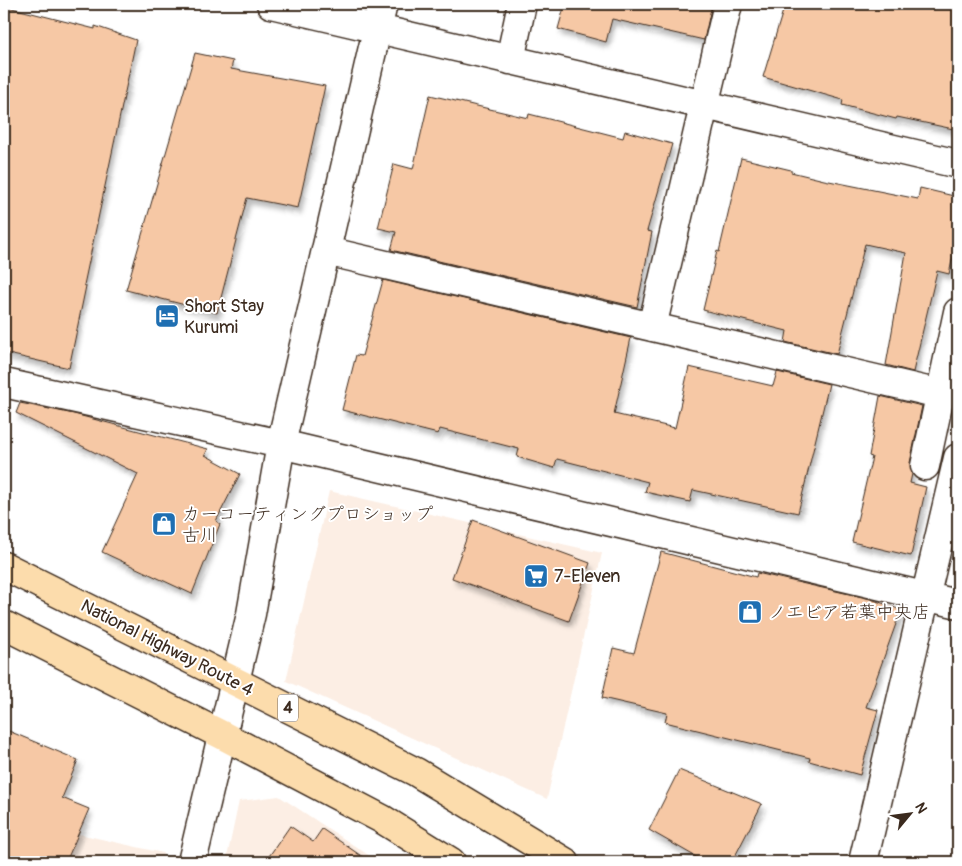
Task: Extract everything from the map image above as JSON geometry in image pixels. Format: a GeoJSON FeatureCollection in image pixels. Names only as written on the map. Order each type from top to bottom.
{"type":"FeatureCollection","features":[{"type":"Feature","properties":{"kind":"highway","name":"National Highway Route 4"},"geometry":{"type":"LineString","coordinates":[[4,566],[416,772],[565,862]]}},
{"type":"Feature","properties":{"kind":"highway"},"geometry":{"type":"LineString","coordinates":[[4,625],[222,735],[382,820],[451,862]]}},
{"type":"Feature","properties":{"kind":"street"},"geometry":{"type":"LineString","coordinates":[[270,4],[380,16],[510,60],[958,164]]}},
{"type":"Feature","properties":{"kind":"street"},"geometry":{"type":"LineString","coordinates":[[510,60],[522,4]]}},
{"type":"Feature","properties":{"kind":"street"},"geometry":{"type":"LineString","coordinates":[[652,327],[728,4]]}},
{"type":"Feature","properties":{"kind":"street"},"geometry":{"type":"LineString","coordinates":[[192,862],[251,614],[282,444],[380,16]]}},
{"type":"Feature","properties":{"kind":"street"},"geometry":{"type":"LineString","coordinates":[[326,251],[940,394]]}},
{"type":"Feature","properties":{"kind":"street"},"geometry":{"type":"LineString","coordinates":[[924,466],[958,312]]}},
{"type":"Feature","properties":{"kind":"street"},"geometry":{"type":"LineString","coordinates":[[4,383],[282,444],[958,604]]}},
{"type":"Feature","properties":{"kind":"street"},"geometry":{"type":"LineString","coordinates":[[863,862],[956,475]]}},
{"type":"Feature","properties":{"kind":"shaded area"},"geometry":{"type":"Polygon","coordinates":[[[329,491],[602,553],[547,799],[286,681],[329,491]]]}},
{"type":"Feature","properties":{"kind":"shaded area"},"geometry":{"type":"Polygon","coordinates":[[[279,796],[379,862],[226,862],[239,801],[279,796]]]}},
{"type":"Feature","properties":{"kind":"shaded area"},"geometry":{"type":"Polygon","coordinates":[[[4,817],[163,853],[161,862],[4,862],[4,817]]]}},
{"type":"Feature","properties":{"kind":"building"},"geometry":{"type":"Polygon","coordinates":[[[565,4],[712,4],[704,40],[612,19],[606,42],[558,29],[565,4]]]}},
{"type":"Feature","properties":{"kind":"building"},"geometry":{"type":"Polygon","coordinates":[[[785,4],[958,4],[958,130],[897,117],[896,119],[842,105],[843,100],[763,77],[785,4]]]}},
{"type":"Feature","properties":{"kind":"building"},"geometry":{"type":"Polygon","coordinates":[[[4,6],[95,29],[95,26],[136,40],[84,285],[86,286],[69,368],[4,353],[4,6]]]}},
{"type":"Feature","properties":{"kind":"building"},"geometry":{"type":"Polygon","coordinates":[[[195,53],[233,61],[231,69],[325,86],[298,208],[247,198],[217,313],[126,290],[195,53]]]}},
{"type":"Feature","properties":{"kind":"building"},"geometry":{"type":"Polygon","coordinates":[[[430,95],[528,118],[529,114],[623,138],[625,131],[672,144],[647,231],[652,232],[637,307],[391,250],[396,232],[378,228],[394,164],[413,169],[430,95]]]}},
{"type":"Feature","properties":{"kind":"building"},"geometry":{"type":"Polygon","coordinates":[[[741,158],[824,180],[918,199],[920,188],[958,197],[958,234],[949,274],[937,271],[913,372],[886,365],[906,253],[865,244],[837,354],[785,342],[787,331],[703,310],[741,158]]]}},
{"type":"Feature","properties":{"kind":"building"},"geometry":{"type":"Polygon","coordinates":[[[383,280],[631,338],[614,414],[675,428],[689,367],[773,386],[777,372],[829,384],[798,513],[693,490],[690,502],[645,492],[648,482],[557,459],[554,468],[517,457],[519,449],[440,429],[438,434],[342,410],[356,355],[362,356],[383,280]]]}},
{"type":"Feature","properties":{"kind":"building"},"geometry":{"type":"Polygon","coordinates":[[[880,396],[922,406],[910,463],[912,474],[910,483],[926,487],[911,556],[852,542],[872,457],[869,456],[880,396]]]}},
{"type":"Feature","properties":{"kind":"building"},"geometry":{"type":"Polygon","coordinates":[[[20,403],[74,414],[208,449],[205,455],[240,474],[216,521],[220,524],[192,594],[102,552],[138,474],[16,413],[20,403]]]}},
{"type":"Feature","properties":{"kind":"building"},"geometry":{"type":"Polygon","coordinates":[[[473,520],[590,563],[569,621],[452,578],[473,520]]]}},
{"type":"Feature","properties":{"kind":"building"},"geometry":{"type":"Polygon","coordinates":[[[661,552],[756,577],[757,573],[871,599],[901,610],[866,707],[878,710],[860,775],[809,761],[810,758],[665,722],[667,713],[602,698],[613,648],[634,653],[661,552]]]}},
{"type":"Feature","properties":{"kind":"building"},"geometry":{"type":"Polygon","coordinates":[[[4,729],[78,760],[62,798],[89,809],[66,862],[4,862],[4,729]]]}},
{"type":"Feature","properties":{"kind":"building"},"geometry":{"type":"Polygon","coordinates":[[[679,770],[762,804],[732,862],[705,862],[649,830],[679,770]]]}},
{"type":"Feature","properties":{"kind":"building"},"geometry":{"type":"Polygon","coordinates":[[[290,826],[313,842],[322,829],[370,862],[265,862],[290,826]]]}},
{"type":"Feature","properties":{"kind":"place","name":"Short Stay Kurumi"},"geometry":{"type":"Point","coordinates":[167,316]}},
{"type":"Feature","properties":{"kind":"place","name":"カーコーティングプロショップ 古川"},"geometry":{"type":"Point","coordinates":[164,524]}},
{"type":"Feature","properties":{"kind":"place","name":"7-Eleven"},"geometry":{"type":"Point","coordinates":[536,576]}},
{"type":"Feature","properties":{"kind":"place","name":"ノエビア若葉中央店"},"geometry":{"type":"Point","coordinates":[750,612]}}]}
